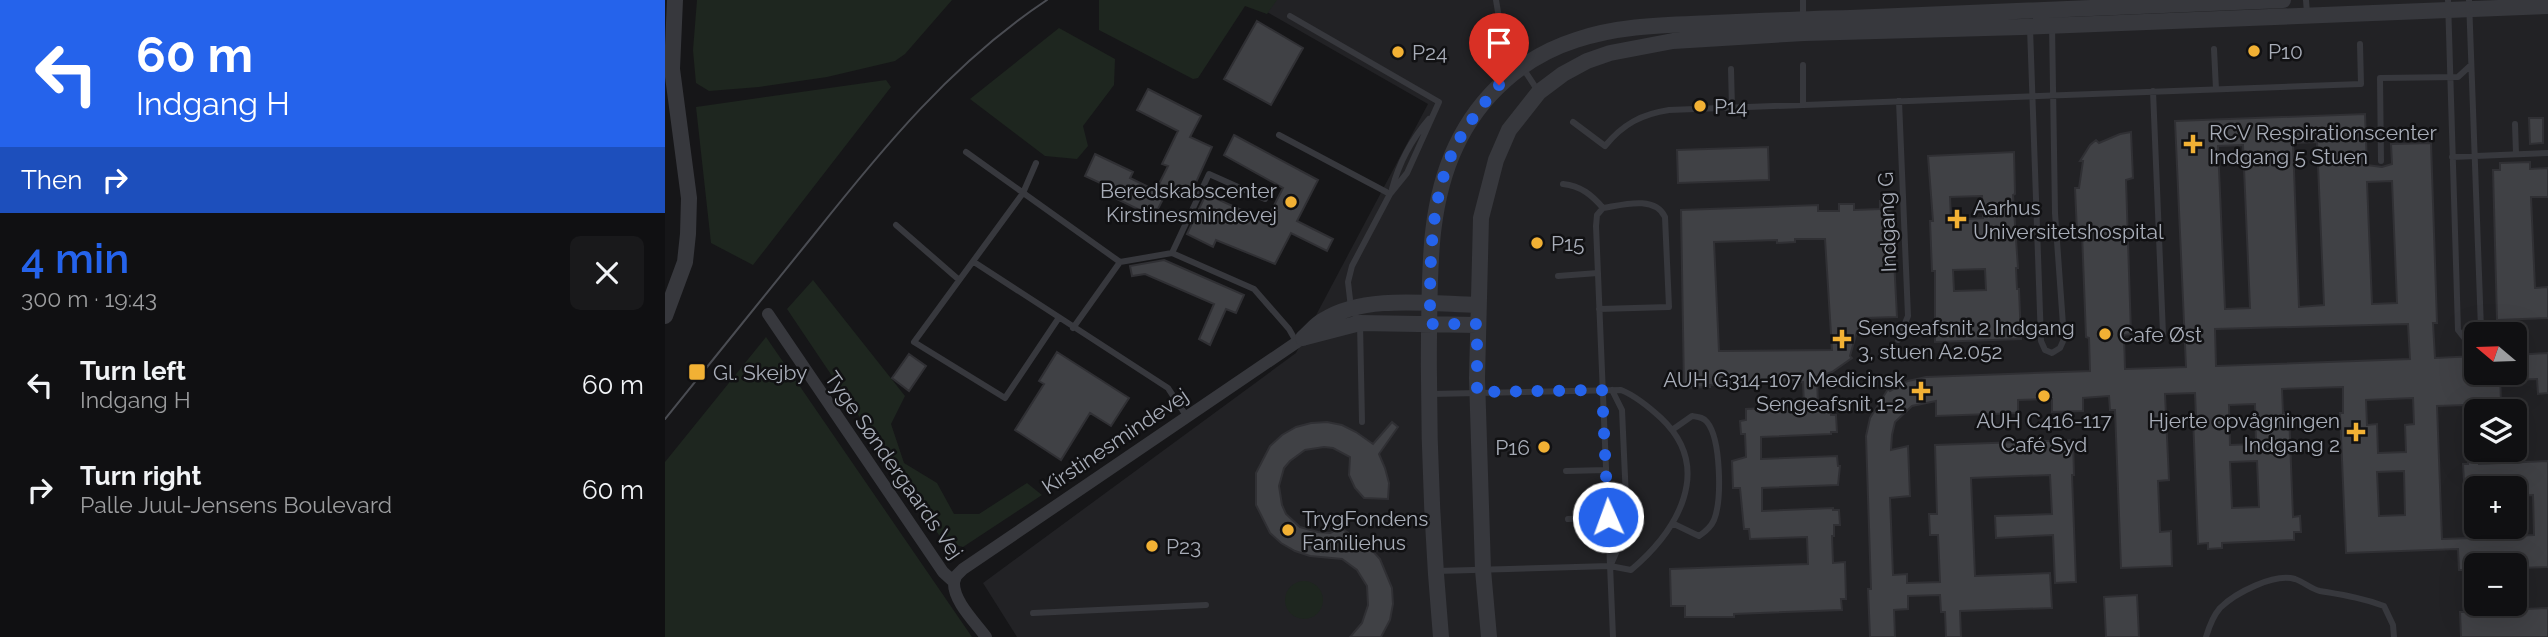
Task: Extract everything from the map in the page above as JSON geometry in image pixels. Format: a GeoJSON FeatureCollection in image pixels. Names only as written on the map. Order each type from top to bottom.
{"type":"FeatureCollection","features":[{"type":"Feature","properties":{"kind":"street"},"geometry":{"type":"LineString","coordinates":[[1441,637],[1435,571],[1429,394],[1431,246],[1436,209],[1444,176],[1457,144],[1476,112],[1499,85],[1521,66],[1577,39],[1616,30],[1676,24],[1803,26],[2030,20],[2283,0]]}},
{"type":"Feature","properties":{"kind":"street"},"geometry":{"type":"LineString","coordinates":[[2052,18],[2469,4],[2548,6]]}},
{"type":"Feature","properties":{"kind":"street"},"geometry":{"type":"LineString","coordinates":[[665,317],[685,262],[689,198],[672,69],[671,8]]}},
{"type":"Feature","properties":{"kind":"street"},"geometry":{"type":"LineString","coordinates":[[1489,637],[1483,570],[1477,392],[1481,218],[1487,188],[1509,130],[1539,92],[1563,74],[1610,52],[1673,41],[1803,26]]}},
{"type":"Feature","properties":{"kind":"street","name":"Kirstinesmindevej"},"geometry":{"type":"LineString","coordinates":[[954,582],[964,569],[1300,340],[1324,320],[1351,308],[1384,303],[1478,305]]}},
{"type":"Feature","properties":{"kind":"street","name":"Tyge Søndergaards Vej"},"geometry":{"type":"LineString","coordinates":[[768,314],[943,572],[954,582],[953,588],[958,598],[986,637]]}},
{"type":"Feature","properties":{"kind":"street","name":"Kirstinesmindevej"},"geometry":{"type":"LineString","coordinates":[[1300,340],[1360,323],[1477,324]]}},
{"type":"Feature","properties":{"kind":"lane"},"geometry":{"type":"LineString","coordinates":[[1496,0],[1502,36],[1539,92]]}},
{"type":"Feature","properties":{"kind":"lane"},"geometry":{"type":"LineString","coordinates":[[1803,0],[1803,26]]}},
{"type":"Feature","properties":{"kind":"lane"},"geometry":{"type":"LineString","coordinates":[[2469,4],[2481,322]]}},
{"type":"Feature","properties":{"kind":"lane"},"geometry":{"type":"LineString","coordinates":[[2448,5],[2458,330],[2464,338]]}},
{"type":"Feature","properties":{"kind":"lane"},"geometry":{"type":"LineString","coordinates":[[1290,16],[1439,102],[1424,140],[1407,173],[1390,194],[1352,266],[1348,282],[1351,308],[1360,323],[1362,422]]}},
{"type":"Feature","properties":{"kind":"lane"},"geometry":{"type":"LineString","coordinates":[[2030,20],[2041,341],[2045,350],[2052,353],[2060,348],[2064,339],[2055,214],[2052,18]]}},
{"type":"Feature","properties":{"kind":"lane"},"geometry":{"type":"LineString","coordinates":[[1573,122],[1605,146],[1626,124],[1656,112],[2361,84],[2360,44]]}},
{"type":"Feature","properties":{"kind":"lane"},"geometry":{"type":"LineString","coordinates":[[2214,50],[2216,89]]}},
{"type":"Feature","properties":{"kind":"lane"},"geometry":{"type":"LineString","coordinates":[[1803,65],[1803,105]]}},
{"type":"Feature","properties":{"kind":"lane"},"geometry":{"type":"LineString","coordinates":[[2381,161],[2380,79],[2458,77],[2471,65]]}},
{"type":"Feature","properties":{"kind":"lane"},"geometry":{"type":"LineString","coordinates":[[1731,69],[1732,108]]}},
{"type":"Feature","properties":{"kind":"lane"},"geometry":{"type":"LineString","coordinates":[[2153,91],[2163,334]]}},
{"type":"Feature","properties":{"kind":"lane","name":"Indgang G"},"geometry":{"type":"LineString","coordinates":[[1898,340],[1908,316],[1899,101]]}},
{"type":"Feature","properties":{"kind":"lane"},"geometry":{"type":"LineString","coordinates":[[2515,124],[2516,154]]}},
{"type":"Feature","properties":{"kind":"lane"},"geometry":{"type":"LineString","coordinates":[[1279,135],[1390,194]]}},
{"type":"Feature","properties":{"kind":"lane"},"geometry":{"type":"LineString","coordinates":[[966,152],[1120,262]]}},
{"type":"Feature","properties":{"kind":"lane"},"geometry":{"type":"LineString","coordinates":[[2452,157],[2548,153]]}},
{"type":"Feature","properties":{"kind":"lane"},"geometry":{"type":"LineString","coordinates":[[1036,163],[1023,193],[914,342],[1005,398],[1058,319]]}},
{"type":"Feature","properties":{"kind":"lane"},"geometry":{"type":"LineString","coordinates":[[1172,253],[1209,174],[1265,200]]}},
{"type":"Feature","properties":{"kind":"lane"},"geometry":{"type":"LineString","coordinates":[[1563,184],[1573,185],[1592,195],[1602,208]]}},
{"type":"Feature","properties":{"kind":"lane"},"geometry":{"type":"LineString","coordinates":[[1599,309],[1669,307],[1665,217],[1659,207],[1647,203],[1602,208],[1597,215],[1596,226],[1598,273],[1599,309],[1602,390],[1613,637]]}},
{"type":"Feature","properties":{"kind":"lane"},"geometry":{"type":"LineString","coordinates":[[896,225],[958,279]]}},
{"type":"Feature","properties":{"kind":"lane"},"geometry":{"type":"LineString","coordinates":[[1073,328],[1120,262],[1172,253],[1254,289],[1300,340]]}},
{"type":"Feature","properties":{"kind":"lane"},"geometry":{"type":"LineString","coordinates":[[974,262],[1168,388],[1187,417]]}},
{"type":"Feature","properties":{"kind":"lane"},"geometry":{"type":"LineString","coordinates":[[1558,276],[1598,273]]}},
{"type":"Feature","properties":{"kind":"lane"},"geometry":{"type":"LineString","coordinates":[[1429,394],[1602,390],[1632,394],[1672,430],[1683,450],[1687,477],[1682,507],[1674,524],[1631,569],[1610,566],[1435,571]]}},
{"type":"Feature","properties":{"kind":"lane"},"geometry":{"type":"LineString","coordinates":[[1610,566],[1620,544],[1626,499],[1622,410],[1612,390]]}},
{"type":"Feature","properties":{"kind":"lane"},"geometry":{"type":"LineString","coordinates":[[1672,430],[1692,416],[1701,417],[1708,422],[1720,482],[1714,520],[1707,531],[1699,536],[1674,524]]}},
{"type":"Feature","properties":{"kind":"lane"},"geometry":{"type":"LineString","coordinates":[[1566,471],[1606,470]]}},
{"type":"Feature","properties":{"kind":"lane"},"geometry":{"type":"LineString","coordinates":[[1568,519],[1608,517]]}},
{"type":"Feature","properties":{"kind":"lane"},"geometry":{"type":"LineString","coordinates":[[2206,637],[2221,607],[2254,585],[2293,578],[2316,590],[2357,596],[2384,606],[2393,625],[2393,637]]}},
{"type":"Feature","properties":{"kind":"lane"},"geometry":{"type":"LineString","coordinates":[[1033,613],[1206,605]]}},
{"type":"Feature","properties":{"kind":"shaded area"},"geometry":{"type":"Polygon","coordinates":[[[697,0],[952,0],[905,54],[895,61],[827,77],[709,91],[696,83],[693,50],[697,0]]]}},
{"type":"Feature","properties":{"kind":"shaded area"},"geometry":{"type":"Polygon","coordinates":[[[1099,0],[1277,0],[1267,14],[1245,6],[1198,78],[1193,79],[1099,30],[1099,0]]]}},
{"type":"Feature","properties":{"kind":"shaded area","name":"Aarhus Universitetshospital"},"geometry":{"type":"Polygon","coordinates":[[[1274,0],[2548,0],[2548,637],[1017,637],[983,583],[1296,353],[1428,104],[1267,12],[1274,0]]]}},
{"type":"Feature","properties":{"kind":"shaded area"},"geometry":{"type":"Polygon","coordinates":[[[1059,28],[1115,59],[1114,85],[1083,126],[1088,146],[1077,159],[1045,156],[970,99],[1059,28]]]}},
{"type":"Feature","properties":{"kind":"shaded area"},"geometry":{"type":"Polygon","coordinates":[[[886,80],[891,87],[753,265],[711,243],[696,107],[886,80]]]}},
{"type":"Feature","properties":{"kind":"shaded area"},"geometry":{"type":"Polygon","coordinates":[[[813,280],[905,396],[891,424],[904,463],[937,483],[954,514],[979,514],[1027,483],[1042,495],[963,547],[943,541],[787,309],[813,280]]]}},
{"type":"Feature","properties":{"kind":"shaded area"},"geometry":{"type":"Polygon","coordinates":[[[766,337],[972,637],[665,637],[665,462],[766,337]]]}},
{"type":"Feature","properties":{"kind":"shaded area"},"geometry":{"type":"Polygon","coordinates":[[[1304,581],[1317,587],[1323,600],[1317,613],[1304,619],[1291,613],[1285,600],[1291,587],[1304,581]]]}},
{"type":"Feature","properties":{"kind":"building"},"geometry":{"type":"Polygon","coordinates":[[[1257,21],[1303,48],[1271,105],[1224,79],[1257,21]]]}},
{"type":"Feature","properties":{"kind":"building"},"geometry":{"type":"Polygon","coordinates":[[[1148,89],[1201,116],[1190,137],[1212,147],[1191,199],[1159,184],[1168,166],[1162,164],[1178,131],[1137,110],[1148,89]]]}},
{"type":"Feature","properties":{"kind":"building"},"geometry":{"type":"Polygon","coordinates":[[[2365,114],[2367,165],[2382,167],[2392,164],[2391,144],[2431,143],[2437,323],[2433,323],[2435,358],[2464,357],[2464,385],[2500,385],[2501,399],[2464,399],[2464,405],[2437,406],[2442,539],[2527,539],[2527,535],[2534,535],[2533,495],[2527,495],[2527,476],[2464,476],[2464,481],[2463,464],[2548,461],[2548,567],[2527,568],[2527,553],[2464,553],[2464,570],[2459,570],[2458,549],[2346,553],[2340,413],[2343,413],[2343,387],[2282,389],[2283,413],[2289,413],[2293,517],[2300,516],[2301,532],[2294,532],[2294,540],[2222,543],[2222,548],[2208,549],[2208,543],[2198,544],[2193,417],[2196,417],[2195,393],[2165,394],[2169,480],[2158,481],[2160,532],[2171,531],[2172,566],[2121,568],[2115,410],[2110,410],[2109,396],[2083,398],[2083,411],[2052,412],[2052,399],[2018,400],[2018,413],[1936,416],[1936,401],[1912,406],[1895,422],[1891,450],[1908,446],[1910,496],[1890,498],[1893,575],[1907,574],[1907,583],[1940,582],[1938,535],[1930,535],[1929,514],[1937,514],[1935,445],[2073,440],[2076,582],[2055,583],[2053,535],[1996,538],[1995,516],[2052,514],[2050,475],[1971,478],[1975,576],[2050,573],[2052,608],[1960,611],[1961,637],[1946,637],[1945,612],[1941,612],[1940,595],[1908,596],[1908,609],[1894,610],[1895,637],[1870,637],[1866,436],[1870,418],[1888,389],[1890,391],[1908,381],[1926,377],[2090,371],[2082,233],[2077,233],[2075,188],[2079,188],[2083,161],[2080,161],[2096,140],[2099,143],[2131,132],[2133,178],[2126,180],[2131,334],[2124,335],[2125,369],[2186,367],[2175,121],[2365,114]],[[2317,142],[2293,143],[2299,307],[2324,305],[2317,142]],[[2243,145],[2218,146],[2225,309],[2250,308],[2243,145]],[[2392,181],[2367,182],[2372,304],[2397,303],[2392,181]],[[2408,324],[2215,329],[2216,366],[2410,359],[2408,324]],[[2413,398],[2366,400],[2367,425],[2377,424],[2378,453],[2406,452],[2405,425],[2414,424],[2413,398]],[[2255,404],[2229,405],[2230,445],[2256,444],[2255,404]],[[2257,461],[2230,462],[2232,508],[2259,507],[2257,461]],[[2404,471],[2377,472],[2379,516],[2405,515],[2404,471]]]}},
{"type":"Feature","properties":{"kind":"building"},"geometry":{"type":"Polygon","coordinates":[[[2529,118],[2543,118],[2543,143],[2530,144],[2529,118]]]}},
{"type":"Feature","properties":{"kind":"building","name":"Beredskabscenter Kirstinesmindevej"},"geometry":{"type":"Polygon","coordinates":[[[1234,135],[1318,180],[1297,221],[1333,239],[1327,251],[1291,233],[1275,264],[1216,240],[1213,247],[1187,234],[1206,194],[1266,221],[1283,188],[1224,155],[1234,135]]]}},
{"type":"Feature","properties":{"kind":"building"},"geometry":{"type":"Polygon","coordinates":[[[1768,147],[1769,180],[1678,183],[1677,150],[1768,147]]]}},
{"type":"Feature","properties":{"kind":"building"},"geometry":{"type":"Polygon","coordinates":[[[2014,152],[2013,195],[2021,339],[1935,342],[1935,271],[1932,271],[1930,221],[1933,221],[1928,156],[2014,152]],[[1982,196],[1950,197],[1951,220],[1983,218],[1982,196]],[[1985,269],[1953,270],[1954,291],[1986,290],[1985,269]]]}},
{"type":"Feature","properties":{"kind":"building"},"geometry":{"type":"Polygon","coordinates":[[[1095,154],[1133,172],[1130,178],[1165,195],[1154,217],[1117,199],[1120,192],[1085,176],[1095,154]]]}},
{"type":"Feature","properties":{"kind":"building"},"geometry":{"type":"Polygon","coordinates":[[[2530,162],[2530,169],[2548,168],[2548,197],[2531,197],[2535,288],[2548,287],[2548,318],[2497,320],[2493,170],[2500,170],[2500,163],[2530,162]]]}},
{"type":"Feature","properties":{"kind":"building"},"geometry":{"type":"Polygon","coordinates":[[[1880,201],[1891,201],[1897,317],[1865,318],[1865,331],[1857,331],[1850,356],[1852,358],[1832,372],[1817,377],[1818,406],[1831,405],[1831,415],[1836,415],[1837,432],[1761,437],[1761,459],[1837,456],[1840,466],[1838,485],[1762,488],[1762,511],[1839,510],[1840,525],[1834,525],[1832,536],[1833,563],[1845,562],[1846,599],[1841,599],[1842,610],[1734,614],[1734,617],[1685,617],[1685,606],[1671,606],[1670,569],[1808,564],[1807,537],[1750,539],[1749,529],[1744,529],[1740,488],[1733,488],[1732,461],[1746,457],[1745,434],[1741,434],[1740,421],[1746,420],[1746,409],[1804,406],[1803,382],[1684,388],[1681,210],[1818,205],[1818,211],[1839,211],[1839,204],[1854,204],[1854,210],[1880,209],[1880,201]],[[1795,239],[1795,242],[1777,243],[1777,240],[1714,242],[1719,351],[1832,350],[1825,239],[1795,239]]]}},
{"type":"Feature","properties":{"kind":"building"},"geometry":{"type":"Polygon","coordinates":[[[1164,260],[1244,295],[1236,313],[1226,309],[1210,345],[1199,339],[1214,304],[1145,274],[1132,276],[1130,266],[1164,260]]]}},
{"type":"Feature","properties":{"kind":"building"},"geometry":{"type":"Polygon","coordinates":[[[1057,352],[1129,398],[1111,426],[1090,413],[1061,460],[1015,430],[1044,384],[1039,381],[1057,352]]]}},
{"type":"Feature","properties":{"kind":"building"},"geometry":{"type":"Polygon","coordinates":[[[2548,353],[2548,393],[2538,394],[2537,379],[2527,379],[2527,354],[2548,353]]]}},
{"type":"Feature","properties":{"kind":"building"},"geometry":{"type":"Polygon","coordinates":[[[909,354],[926,366],[909,391],[892,378],[909,354]]]}},
{"type":"Feature","properties":{"kind":"building","name":"TrygFondens Familiehus"},"geometry":{"type":"Polygon","coordinates":[[[1327,422],[1342,425],[1373,444],[1392,422],[1398,427],[1379,454],[1389,483],[1388,499],[1364,498],[1349,475],[1350,457],[1333,448],[1305,450],[1284,468],[1279,486],[1286,514],[1300,527],[1330,533],[1341,528],[1370,548],[1380,559],[1392,588],[1393,604],[1390,620],[1381,637],[1350,637],[1362,623],[1368,605],[1367,586],[1357,570],[1342,559],[1310,556],[1281,543],[1270,533],[1256,505],[1256,473],[1270,446],[1296,427],[1327,422]]]}},
{"type":"Feature","properties":{"kind":"building"},"geometry":{"type":"Polygon","coordinates":[[[2137,595],[2139,637],[2106,637],[2104,597],[2137,595]]]}},
{"type":"Feature","properties":{"kind":"building"},"geometry":{"type":"Polygon","coordinates":[[[2548,608],[2548,637],[2461,637],[2460,612],[2464,612],[2464,616],[2527,616],[2527,609],[2548,608]]]}},
{"type":"Feature","properties":{"kind":"tram line"},"geometry":{"type":"LineString","coordinates":[[665,419],[865,172],[920,109],[980,51],[1047,0]]}},
{"type":"Feature","properties":{"kind":"place","name":"P10"},"geometry":{"type":"Point","coordinates":[2254,51]}},
{"type":"Feature","properties":{"kind":"place","name":"P24"},"geometry":{"type":"Point","coordinates":[1398,52]}},
{"type":"Feature","properties":{"kind":"place","name":"P14"},"geometry":{"type":"Point","coordinates":[1700,106]}},
{"type":"Feature","properties":{"kind":"place","name":"RCV Respirationscenter Indgang 5 Stuen"},"geometry":{"type":"Point","coordinates":[2193,144]}},
{"type":"Feature","properties":{"kind":"place","name":"Beredskabscenter Kirstinesmindevej"},"geometry":{"type":"Point","coordinates":[1291,202]}},
{"type":"Feature","properties":{"kind":"place","name":"Aarhus Universitetshospital"},"geometry":{"type":"Point","coordinates":[1957,219]}},
{"type":"Feature","properties":{"kind":"place","name":"P15"},"geometry":{"type":"Point","coordinates":[1537,243]}},
{"type":"Feature","properties":{"kind":"place","name":"Cafe Øst"},"geometry":{"type":"Point","coordinates":[2105,334]}},
{"type":"Feature","properties":{"kind":"place","name":"Sengeafsnit 2 Indgang 3, stuen A2.052"},"geometry":{"type":"Point","coordinates":[1842,339]}},
{"type":"Feature","properties":{"kind":"place","name":"Gl. Skejby"},"geometry":{"type":"Point","coordinates":[697,372]}},
{"type":"Feature","properties":{"kind":"place","name":"AUH G314-107 Medicinsk Sengeafsnit 1-2"},"geometry":{"type":"Point","coordinates":[1921,391]}},
{"type":"Feature","properties":{"kind":"place","name":"AUH C416-117 Café Syd"},"geometry":{"type":"Point","coordinates":[2044,396]}},
{"type":"Feature","properties":{"kind":"place","name":"Hjerte opvågningen Indgang 2"},"geometry":{"type":"Point","coordinates":[2356,432]}},
{"type":"Feature","properties":{"kind":"place","name":"P16"},"geometry":{"type":"Point","coordinates":[1544,447]}},
{"type":"Feature","properties":{"kind":"place","name":"TrygFondens Familiehus"},"geometry":{"type":"Point","coordinates":[1288,530]}},
{"type":"Feature","properties":{"kind":"place","name":"P23"},"geometry":{"type":"Point","coordinates":[1152,546]}},
{"type":"Feature","properties":{"kind":"route"},"geometry":{"type":"LineString","coordinates":[[1499,85],[1476,112],[1457,144],[1444,176],[1431,246],[1430,324],[1477,324],[1477,392],[1602,390],[1608,517]]}}]}
